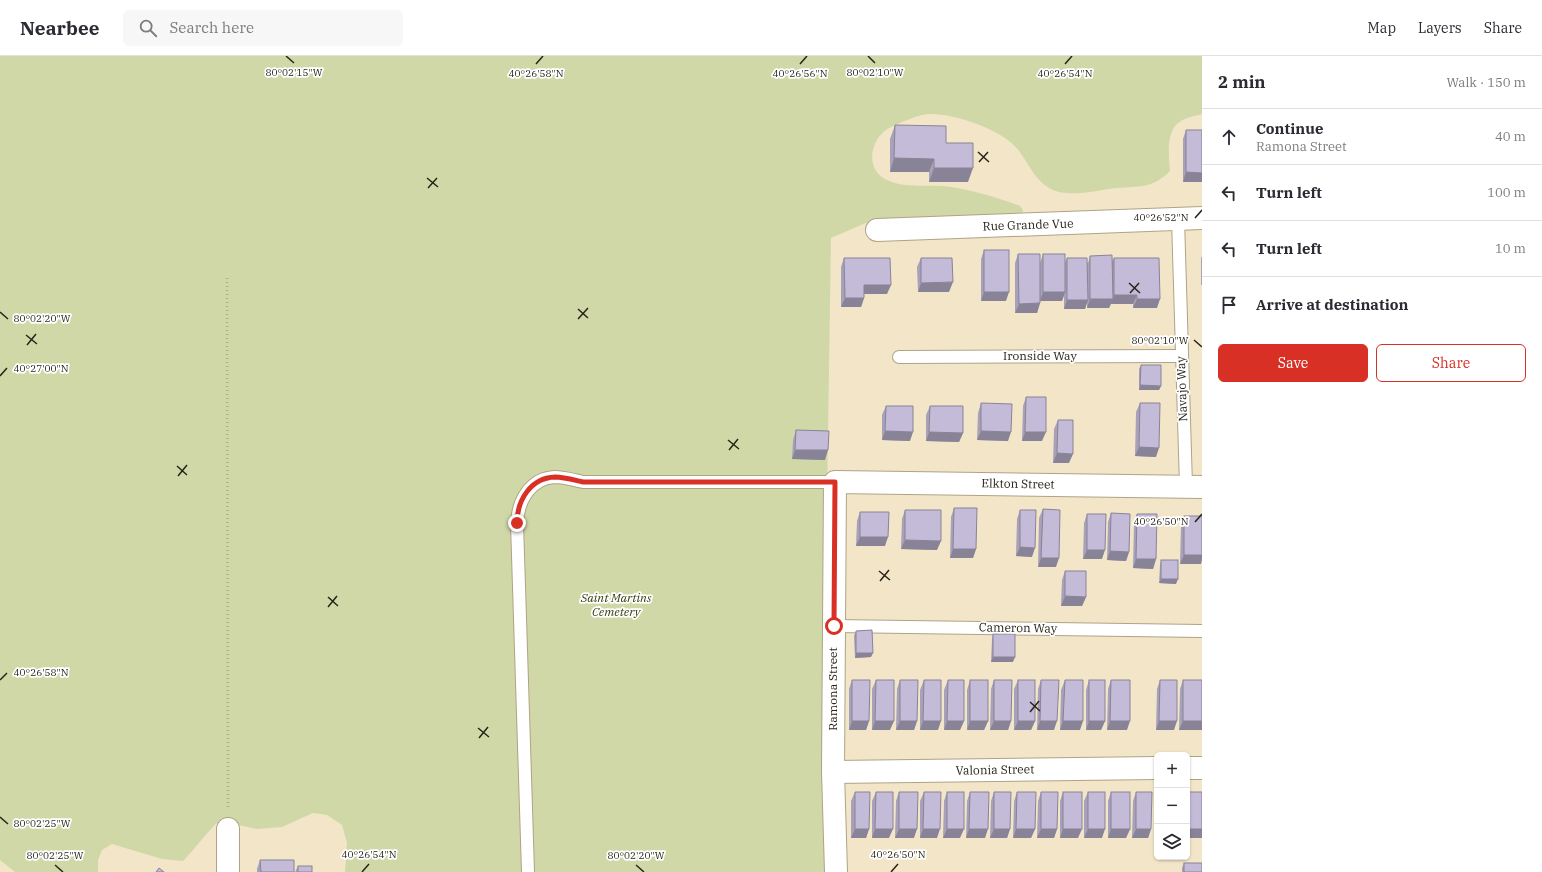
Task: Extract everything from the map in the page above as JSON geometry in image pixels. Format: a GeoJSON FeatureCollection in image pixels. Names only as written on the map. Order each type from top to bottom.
{"type":"FeatureCollection","features":[{"type":"Feature","properties":{"kind":"street","name":"Rue Grande Vue"},"geometry":{"type":"LineString","coordinates":[[878,230],[1202,218]]}},
{"type":"Feature","properties":{"kind":"street","name":"Elkton Street"},"geometry":{"type":"LineString","coordinates":[[835,482],[1194,487]]}},
{"type":"Feature","properties":{"kind":"street","name":"Ramona Street"},"geometry":{"type":"LineString","coordinates":[[835,482],[833,772],[836,872]]}},
{"type":"Feature","properties":{"kind":"street","name":"Valonia Street"},"geometry":{"type":"LineString","coordinates":[[833,772],[1154,768]]}},
{"type":"Feature","properties":{"kind":"street"},"geometry":{"type":"LineString","coordinates":[[1190,768],[1202,768]]}},
{"type":"Feature","properties":{"kind":"street"},"geometry":{"type":"LineString","coordinates":[[228,829],[228,872]]}},
{"type":"Feature","properties":{"kind":"lane","name":"Navajo Way"},"geometry":{"type":"LineString","coordinates":[[1178,219],[1181,356],[1194,487]]}},
{"type":"Feature","properties":{"kind":"lane","name":"Ironside Way"},"geometry":{"type":"LineString","coordinates":[[899,357],[1181,356]]}},
{"type":"Feature","properties":{"kind":"lane"},"geometry":{"type":"LineString","coordinates":[[528,872],[517,523],[517,512],[526,492],[544,479],[555,477],[583,482],[835,482]]}},
{"type":"Feature","properties":{"kind":"lane","name":"Cameron Way"},"geometry":{"type":"LineString","coordinates":[[834,626],[1202,631]]}},
{"type":"Feature","properties":{"kind":"path"},"geometry":{"type":"LineString","coordinates":[[227,278],[228,829]]}},
{"type":"Feature","properties":{"kind":"green space","name":"Saint Martins Cemetery"},"geometry":{"type":"Polygon","coordinates":[[[0,56],[1202,56],[1202,114],[1186,118],[1172,130],[1169,144],[1170,171],[1157,181],[1145,186],[1083,193],[1065,193],[1049,188],[1040,181],[1012,143],[991,130],[966,120],[953,117],[931,114],[921,115],[884,131],[875,145],[872,153],[872,161],[879,175],[887,180],[894,183],[915,186],[944,186],[963,189],[1020,206],[1023,210],[1022,214],[884,219],[866,223],[831,238],[827,502],[830,872],[345,872],[347,843],[342,825],[327,815],[313,813],[282,827],[257,829],[219,821],[183,861],[162,859],[112,844],[102,850],[98,860],[98,872],[15,872],[0,860],[0,56]]]}},
{"type":"Feature","properties":{"kind":"building"},"geometry":{"type":"Polygon","coordinates":[[[895,125],[946,126],[946,143],[973,143],[973,168],[934,168],[934,159],[894,158],[895,125]]]}},
{"type":"Feature","properties":{"kind":"building"},"geometry":{"type":"Polygon","coordinates":[[[1186,130],[1202,130],[1202,173],[1186,172],[1186,130]]]}},
{"type":"Feature","properties":{"kind":"building"},"geometry":{"type":"Polygon","coordinates":[[[984,250],[1009,250],[1009,292],[984,292],[984,250]]]}},
{"type":"Feature","properties":{"kind":"building"},"geometry":{"type":"Polygon","coordinates":[[[1018,254],[1040,254],[1040,303],[1019,304],[1018,254]]]}},
{"type":"Feature","properties":{"kind":"building"},"geometry":{"type":"Polygon","coordinates":[[[1043,254],[1065,254],[1065,292],[1043,292],[1043,254]]]}},
{"type":"Feature","properties":{"kind":"building"},"geometry":{"type":"Polygon","coordinates":[[[1112,255],[1113,299],[1090,299],[1090,256],[1112,255]]]}},
{"type":"Feature","properties":{"kind":"building"},"geometry":{"type":"Polygon","coordinates":[[[844,258],[890,258],[891,285],[864,285],[864,298],[845,298],[844,258]]]}},
{"type":"Feature","properties":{"kind":"building"},"geometry":{"type":"Polygon","coordinates":[[[921,258],[952,258],[953,282],[921,283],[921,258]]]}},
{"type":"Feature","properties":{"kind":"building"},"geometry":{"type":"Polygon","coordinates":[[[1067,258],[1087,258],[1088,300],[1067,300],[1067,258]]]}},
{"type":"Feature","properties":{"kind":"building"},"geometry":{"type":"Polygon","coordinates":[[[1114,258],[1159,258],[1160,299],[1137,299],[1137,295],[1114,295],[1114,258]]]}},
{"type":"Feature","properties":{"kind":"building"},"geometry":{"type":"Polygon","coordinates":[[[1141,365],[1161,365],[1161,386],[1140,385],[1141,365]]]}},
{"type":"Feature","properties":{"kind":"building"},"geometry":{"type":"Polygon","coordinates":[[[1026,397],[1046,397],[1046,432],[1025,432],[1026,397]]]}},
{"type":"Feature","properties":{"kind":"building"},"geometry":{"type":"Polygon","coordinates":[[[981,403],[1012,404],[1011,432],[981,431],[981,403]]]}},
{"type":"Feature","properties":{"kind":"building"},"geometry":{"type":"Polygon","coordinates":[[[1140,403],[1160,403],[1159,448],[1139,447],[1140,403]]]}},
{"type":"Feature","properties":{"kind":"building"},"geometry":{"type":"Polygon","coordinates":[[[886,406],[913,406],[913,432],[885,431],[886,406]]]}},
{"type":"Feature","properties":{"kind":"building"},"geometry":{"type":"Polygon","coordinates":[[[930,406],[963,406],[963,433],[929,432],[930,406]]]}},
{"type":"Feature","properties":{"kind":"building"},"geometry":{"type":"Polygon","coordinates":[[[1058,420],[1073,420],[1073,454],[1057,453],[1058,420]]]}},
{"type":"Feature","properties":{"kind":"building"},"geometry":{"type":"Polygon","coordinates":[[[796,430],[829,431],[828,450],[795,450],[796,430]]]}},
{"type":"Feature","properties":{"kind":"building"},"geometry":{"type":"Polygon","coordinates":[[[954,508],[977,508],[976,549],[953,549],[954,508]]]}},
{"type":"Feature","properties":{"kind":"building"},"geometry":{"type":"Polygon","coordinates":[[[1043,509],[1060,510],[1059,558],[1041,558],[1043,509]]]}},
{"type":"Feature","properties":{"kind":"building"},"geometry":{"type":"Polygon","coordinates":[[[905,510],[941,510],[941,541],[905,540],[905,510]]]}},
{"type":"Feature","properties":{"kind":"building"},"geometry":{"type":"Polygon","coordinates":[[[1020,510],[1036,510],[1035,548],[1020,547],[1020,510]]]}},
{"type":"Feature","properties":{"kind":"building"},"geometry":{"type":"Polygon","coordinates":[[[860,512],[889,512],[888,537],[860,537],[860,512]]]}},
{"type":"Feature","properties":{"kind":"building"},"geometry":{"type":"Polygon","coordinates":[[[1111,513],[1130,514],[1129,552],[1110,551],[1111,513]]]}},
{"type":"Feature","properties":{"kind":"building"},"geometry":{"type":"Polygon","coordinates":[[[1087,514],[1106,514],[1105,550],[1087,550],[1087,514]]]}},
{"type":"Feature","properties":{"kind":"building"},"geometry":{"type":"Polygon","coordinates":[[[1137,514],[1157,514],[1156,559],[1136,559],[1137,514]]]}},
{"type":"Feature","properties":{"kind":"building"},"geometry":{"type":"Polygon","coordinates":[[[1184,516],[1202,516],[1202,555],[1184,555],[1184,516]]]}},
{"type":"Feature","properties":{"kind":"building"},"geometry":{"type":"Polygon","coordinates":[[[1161,560],[1178,560],[1178,579],[1161,579],[1161,560]]]}},
{"type":"Feature","properties":{"kind":"building"},"geometry":{"type":"Polygon","coordinates":[[[1065,571],[1086,571],[1086,597],[1065,596],[1065,571]]]}},
{"type":"Feature","properties":{"kind":"building"},"geometry":{"type":"Polygon","coordinates":[[[872,630],[873,653],[856,653],[856,631],[872,630]]]}},
{"type":"Feature","properties":{"kind":"building"},"geometry":{"type":"Polygon","coordinates":[[[993,634],[1015,634],[1015,657],[993,657],[993,634]]]}},
{"type":"Feature","properties":{"kind":"building"},"geometry":{"type":"Polygon","coordinates":[[[852,680],[870,680],[869,721],[852,721],[852,680]]]}},
{"type":"Feature","properties":{"kind":"building"},"geometry":{"type":"Polygon","coordinates":[[[876,680],[894,680],[894,721],[875,721],[876,680]]]}},
{"type":"Feature","properties":{"kind":"building"},"geometry":{"type":"Polygon","coordinates":[[[900,680],[918,680],[917,721],[900,721],[900,680]]]}},
{"type":"Feature","properties":{"kind":"building"},"geometry":{"type":"Polygon","coordinates":[[[924,680],[941,680],[941,721],[923,721],[924,680]]]}},
{"type":"Feature","properties":{"kind":"building"},"geometry":{"type":"Polygon","coordinates":[[[948,680],[964,680],[964,721],[947,721],[948,680]]]}},
{"type":"Feature","properties":{"kind":"building"},"geometry":{"type":"Polygon","coordinates":[[[970,680],[988,680],[988,721],[970,721],[970,680]]]}},
{"type":"Feature","properties":{"kind":"building"},"geometry":{"type":"Polygon","coordinates":[[[994,680],[1012,680],[1011,721],[994,721],[994,680]]]}},
{"type":"Feature","properties":{"kind":"building"},"geometry":{"type":"Polygon","coordinates":[[[1018,680],[1035,680],[1035,721],[1018,721],[1018,680]]]}},
{"type":"Feature","properties":{"kind":"building"},"geometry":{"type":"Polygon","coordinates":[[[1041,680],[1059,680],[1057,721],[1040,721],[1041,680]]]}},
{"type":"Feature","properties":{"kind":"building"},"geometry":{"type":"Polygon","coordinates":[[[1065,680],[1083,680],[1083,721],[1063,721],[1065,680]]]}},
{"type":"Feature","properties":{"kind":"building"},"geometry":{"type":"Polygon","coordinates":[[[1089,680],[1105,680],[1105,721],[1089,721],[1089,680]]]}},
{"type":"Feature","properties":{"kind":"building"},"geometry":{"type":"Polygon","coordinates":[[[1111,680],[1130,680],[1130,721],[1110,721],[1111,680]]]}},
{"type":"Feature","properties":{"kind":"building"},"geometry":{"type":"Polygon","coordinates":[[[1160,680],[1177,680],[1177,721],[1159,721],[1160,680]]]}},
{"type":"Feature","properties":{"kind":"building"},"geometry":{"type":"Polygon","coordinates":[[[1183,680],[1202,680],[1202,721],[1183,721],[1183,680]]]}},
{"type":"Feature","properties":{"kind":"building"},"geometry":{"type":"Polygon","coordinates":[[[855,792],[870,792],[869,829],[855,829],[855,792]]]}},
{"type":"Feature","properties":{"kind":"building"},"geometry":{"type":"Polygon","coordinates":[[[876,792],[893,792],[893,829],[875,829],[876,792]]]}},
{"type":"Feature","properties":{"kind":"building"},"geometry":{"type":"Polygon","coordinates":[[[899,792],[918,792],[917,829],[899,829],[899,792]]]}},
{"type":"Feature","properties":{"kind":"building"},"geometry":{"type":"Polygon","coordinates":[[[924,792],[941,792],[940,829],[923,829],[924,792]]]}},
{"type":"Feature","properties":{"kind":"building"},"geometry":{"type":"Polygon","coordinates":[[[947,792],[964,792],[964,829],[947,829],[947,792]]]}},
{"type":"Feature","properties":{"kind":"building"},"geometry":{"type":"Polygon","coordinates":[[[970,792],[989,792],[988,829],[969,829],[970,792]]]}},
{"type":"Feature","properties":{"kind":"building"},"geometry":{"type":"Polygon","coordinates":[[[994,792],[1011,792],[1010,829],[994,829],[994,792]]]}},
{"type":"Feature","properties":{"kind":"building"},"geometry":{"type":"Polygon","coordinates":[[[1017,792],[1036,792],[1035,829],[1016,829],[1017,792]]]}},
{"type":"Feature","properties":{"kind":"building"},"geometry":{"type":"Polygon","coordinates":[[[1041,792],[1058,792],[1057,829],[1041,829],[1041,792]]]}},
{"type":"Feature","properties":{"kind":"building"},"geometry":{"type":"Polygon","coordinates":[[[1063,792],[1082,792],[1082,829],[1063,829],[1063,792]]]}},
{"type":"Feature","properties":{"kind":"building"},"geometry":{"type":"Polygon","coordinates":[[[1088,792],[1105,792],[1105,829],[1088,829],[1088,792]]]}},
{"type":"Feature","properties":{"kind":"building"},"geometry":{"type":"Polygon","coordinates":[[[1111,792],[1130,792],[1130,829],[1111,829],[1111,792]]]}},
{"type":"Feature","properties":{"kind":"building"},"geometry":{"type":"Polygon","coordinates":[[[1136,792],[1152,792],[1151,829],[1136,829],[1136,792]]]}},
{"type":"Feature","properties":{"kind":"building"},"geometry":{"type":"Polygon","coordinates":[[[1190,792],[1202,792],[1202,829],[1190,829],[1190,792]]]}},
{"type":"Feature","properties":{"kind":"building"},"geometry":{"type":"Polygon","coordinates":[[[260,860],[294,860],[294,872],[261,872],[260,860]]]}},
{"type":"Feature","properties":{"kind":"building"},"geometry":{"type":"Polygon","coordinates":[[[1184,863],[1202,863],[1202,872],[1184,872],[1184,863]]]}},
{"type":"Feature","properties":{"kind":"building"},"geometry":{"type":"Polygon","coordinates":[[[298,866],[312,866],[312,872],[298,872],[298,866]]]}},
{"type":"Feature","properties":{"kind":"building"},"geometry":{"type":"Polygon","coordinates":[[[159,868],[164,872],[156,872],[159,868]]]}},
{"type":"Feature","properties":{"kind":"route"},"geometry":{"type":"LineString","coordinates":[[517,523],[517,512],[526,492],[534,484],[544,479],[555,477],[583,482],[835,482],[834,626]]}}]}
